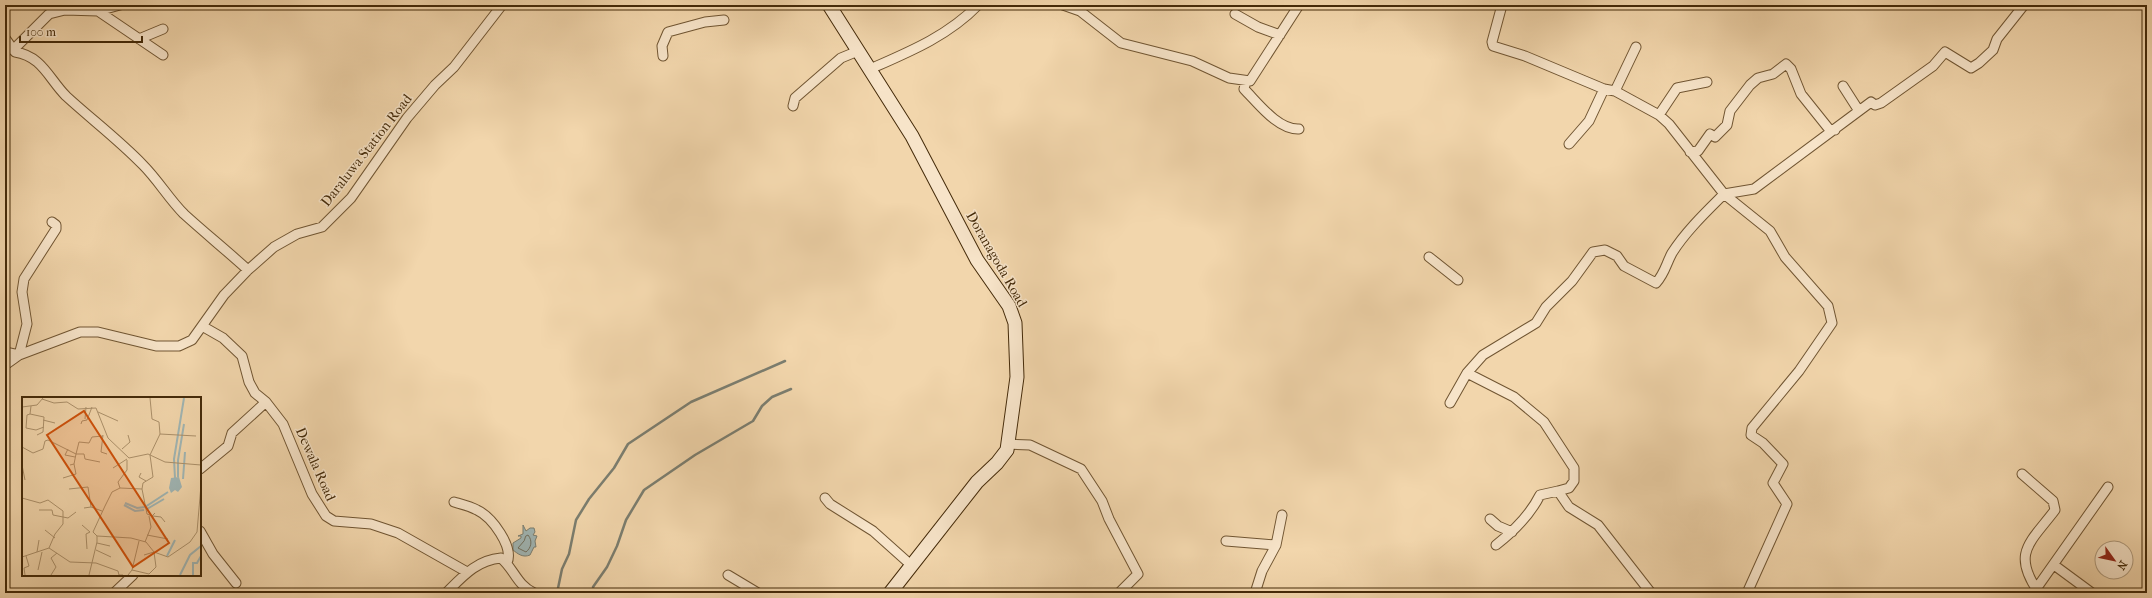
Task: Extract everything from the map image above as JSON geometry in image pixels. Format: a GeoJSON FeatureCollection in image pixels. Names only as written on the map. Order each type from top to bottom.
{"type":"FeatureCollection","features":[{"type":"Feature","properties":{"kind":"street"},"geometry":{"type":"LineString","coordinates":[[13,50],[49,14],[65,10],[98,11],[120,5]]}},
{"type":"Feature","properties":{"kind":"street","name":"Daraluwa Station Road"},"geometry":{"type":"LineString","coordinates":[[5,365],[19,355],[80,332],[98,332],[156,346],[179,346],[192,340],[224,296],[248,270],[274,247],[297,234],[322,227],[351,198],[407,118],[435,85],[454,67],[502,5]]}},
{"type":"Feature","properties":{"kind":"street","name":"Doranagoda Road"},"geometry":{"type":"LineString","coordinates":[[829,5],[912,136],[977,260],[1009,306],[1015,323],[1017,377],[1006,450],[998,463],[977,482],[890,593]]}},
{"type":"Feature","properties":{"kind":"street"},"geometry":{"type":"LineString","coordinates":[[870,69],[932,42],[965,18],[978,5]]}},
{"type":"Feature","properties":{"kind":"street"},"geometry":{"type":"LineString","coordinates":[[1063,5],[1080,11],[1121,43],[1192,61],[1229,78],[1246,81],[1250,81],[1299,5]]}},
{"type":"Feature","properties":{"kind":"street"},"geometry":{"type":"LineString","coordinates":[[1502,5],[1492,42],[1493,46],[1525,56],[1604,89],[1615,91],[1659,115],[1669,124],[1724,194],[1770,231],[1786,257],[1828,306],[1832,323],[1799,372],[1752,428],[1751,435],[1763,443],[1783,464],[1773,483],[1787,504],[1747,593]]}},
{"type":"Feature","properties":{"kind":"street"},"geometry":{"type":"LineString","coordinates":[[1450,404],[1467,373],[1483,354],[1536,323],[1546,307],[1572,281],[1593,252],[1605,250],[1617,256],[1624,266],[1656,283],[1665,272],[1672,254],[1687,233],[1724,194],[1754,189],[1871,102],[1875,105],[1881,103],[1933,66],[1945,52],[1971,68],[1979,63],[1993,50],[1997,39],[2024,5]]}},
{"type":"Feature","properties":{"kind":"street"},"geometry":{"type":"LineString","coordinates":[[98,11],[163,55]]}},
{"type":"Feature","properties":{"kind":"street"},"geometry":{"type":"LineString","coordinates":[[1235,14],[1258,27],[1280,35]]}},
{"type":"Feature","properties":{"kind":"street"},"geometry":{"type":"LineString","coordinates":[[663,56],[662,46],[668,32],[705,22],[724,20]]}},
{"type":"Feature","properties":{"kind":"street"},"geometry":{"type":"LineString","coordinates":[[139,39],[163,29]]}},
{"type":"Feature","properties":{"kind":"street"},"geometry":{"type":"LineString","coordinates":[[5,38],[15,52],[26,54],[47,70],[49,77],[66,95],[131,153],[154,176],[183,212],[248,270]]}},
{"type":"Feature","properties":{"kind":"street"},"geometry":{"type":"LineString","coordinates":[[1615,91],[1636,47]]}},
{"type":"Feature","properties":{"kind":"street"},"geometry":{"type":"LineString","coordinates":[[793,106],[795,98],[841,58],[858,51]]}},
{"type":"Feature","properties":{"kind":"street"},"geometry":{"type":"LineString","coordinates":[[1690,152],[1698,150],[1710,134],[1715,137],[1727,125],[1730,111],[1750,85],[1758,78],[1773,74],[1786,64],[1791,70],[1800,94],[1829,129],[1834,130]]}},
{"type":"Feature","properties":{"kind":"street"},"geometry":{"type":"LineString","coordinates":[[1246,81],[1244,89],[1270,114],[1290,129],[1299,129]]}},
{"type":"Feature","properties":{"kind":"street"},"geometry":{"type":"LineString","coordinates":[[1659,115],[1677,88],[1707,82]]}},
{"type":"Feature","properties":{"kind":"street"},"geometry":{"type":"LineString","coordinates":[[1844,86],[1859,111]]}},
{"type":"Feature","properties":{"kind":"street"},"geometry":{"type":"LineString","coordinates":[[1569,144],[1588,121],[1604,89]]}},
{"type":"Feature","properties":{"kind":"street"},"geometry":{"type":"LineString","coordinates":[[5,352],[19,355],[27,324],[22,292],[24,279],[56,229],[56,225],[52,222]]}},
{"type":"Feature","properties":{"kind":"street"},"geometry":{"type":"LineString","coordinates":[[1429,257],[1458,280]]}},
{"type":"Feature","properties":{"kind":"street","name":"Dewala Road"},"geometry":{"type":"LineString","coordinates":[[202,326],[223,338],[242,356],[249,382],[255,393],[266,402],[283,424],[312,494],[326,516],[334,521],[366,523],[398,533],[467,572]]}},
{"type":"Feature","properties":{"kind":"street"},"geometry":{"type":"LineString","coordinates":[[1467,373],[1514,397],[1544,422],[1574,468],[1574,481],[1569,488],[1540,495],[1534,507],[1512,532],[1496,545]]}},
{"type":"Feature","properties":{"kind":"street"},"geometry":{"type":"LineString","coordinates":[[201,468],[228,446],[232,433],[266,402]]}},
{"type":"Feature","properties":{"kind":"street"},"geometry":{"type":"LineString","coordinates":[[1007,444],[1030,445],[1081,469],[1102,501],[1109,519],[1138,574],[1119,593]]}},
{"type":"Feature","properties":{"kind":"street"},"geometry":{"type":"LineString","coordinates":[[2022,474],[2053,501],[2055,510],[2032,541],[2024,559],[2025,567],[2037,591]]}},
{"type":"Feature","properties":{"kind":"street"},"geometry":{"type":"LineString","coordinates":[[2037,591],[2108,487]]}},
{"type":"Feature","properties":{"kind":"street"},"geometry":{"type":"LineString","coordinates":[[1558,491],[1569,507],[1598,525],[1651,593]]}},
{"type":"Feature","properties":{"kind":"street"},"geometry":{"type":"LineString","coordinates":[[825,498],[830,504],[872,532],[911,565]]}},
{"type":"Feature","properties":{"kind":"street"},"geometry":{"type":"LineString","coordinates":[[454,502],[479,510],[503,536],[509,557],[507,563]]}},
{"type":"Feature","properties":{"kind":"street"},"geometry":{"type":"LineString","coordinates":[[1255,593],[1262,570],[1276,545],[1282,515]]}},
{"type":"Feature","properties":{"kind":"street"},"geometry":{"type":"LineString","coordinates":[[1490,519],[1498,526],[1512,532]]}},
{"type":"Feature","properties":{"kind":"street"},"geometry":{"type":"LineString","coordinates":[[201,533],[213,554],[236,583]]}},
{"type":"Feature","properties":{"kind":"street"},"geometry":{"type":"LineString","coordinates":[[1226,541],[1276,545]]}},
{"type":"Feature","properties":{"kind":"street"},"geometry":{"type":"LineString","coordinates":[[446,593],[467,572],[488,559],[501,558],[507,563],[519,584],[534,593]]}},
{"type":"Feature","properties":{"kind":"street"},"geometry":{"type":"LineString","coordinates":[[2054,565],[2092,593]]}},
{"type":"Feature","properties":{"kind":"street"},"geometry":{"type":"LineString","coordinates":[[728,575],[758,593]]}},
{"type":"Feature","properties":{"kind":"street"},"geometry":{"type":"LineString","coordinates":[[114,593],[132,576]]}},
{"type":"Feature","properties":{"kind":"water"},"geometry":{"type":"Polygon","coordinates":[[[523,525],[526,531],[530,528],[534,528],[535,532],[533,535],[537,536],[535,541],[536,547],[534,547],[530,555],[527,556],[521,555],[513,550],[513,543],[521,538],[521,536],[518,536],[523,534],[523,525]]]}},
{"type":"Feature","properties":{"kind":"waterway"},"geometry":{"type":"LineString","coordinates":[[557,593],[562,569],[569,554],[576,520],[589,499],[614,468],[628,444],[691,402],[785,361]]}},
{"type":"Feature","properties":{"kind":"waterway"},"geometry":{"type":"LineString","coordinates":[[594,593],[593,587],[607,567],[617,546],[626,520],[644,490],[695,455],[753,421],[762,406],[772,397],[791,389]]}}]}
